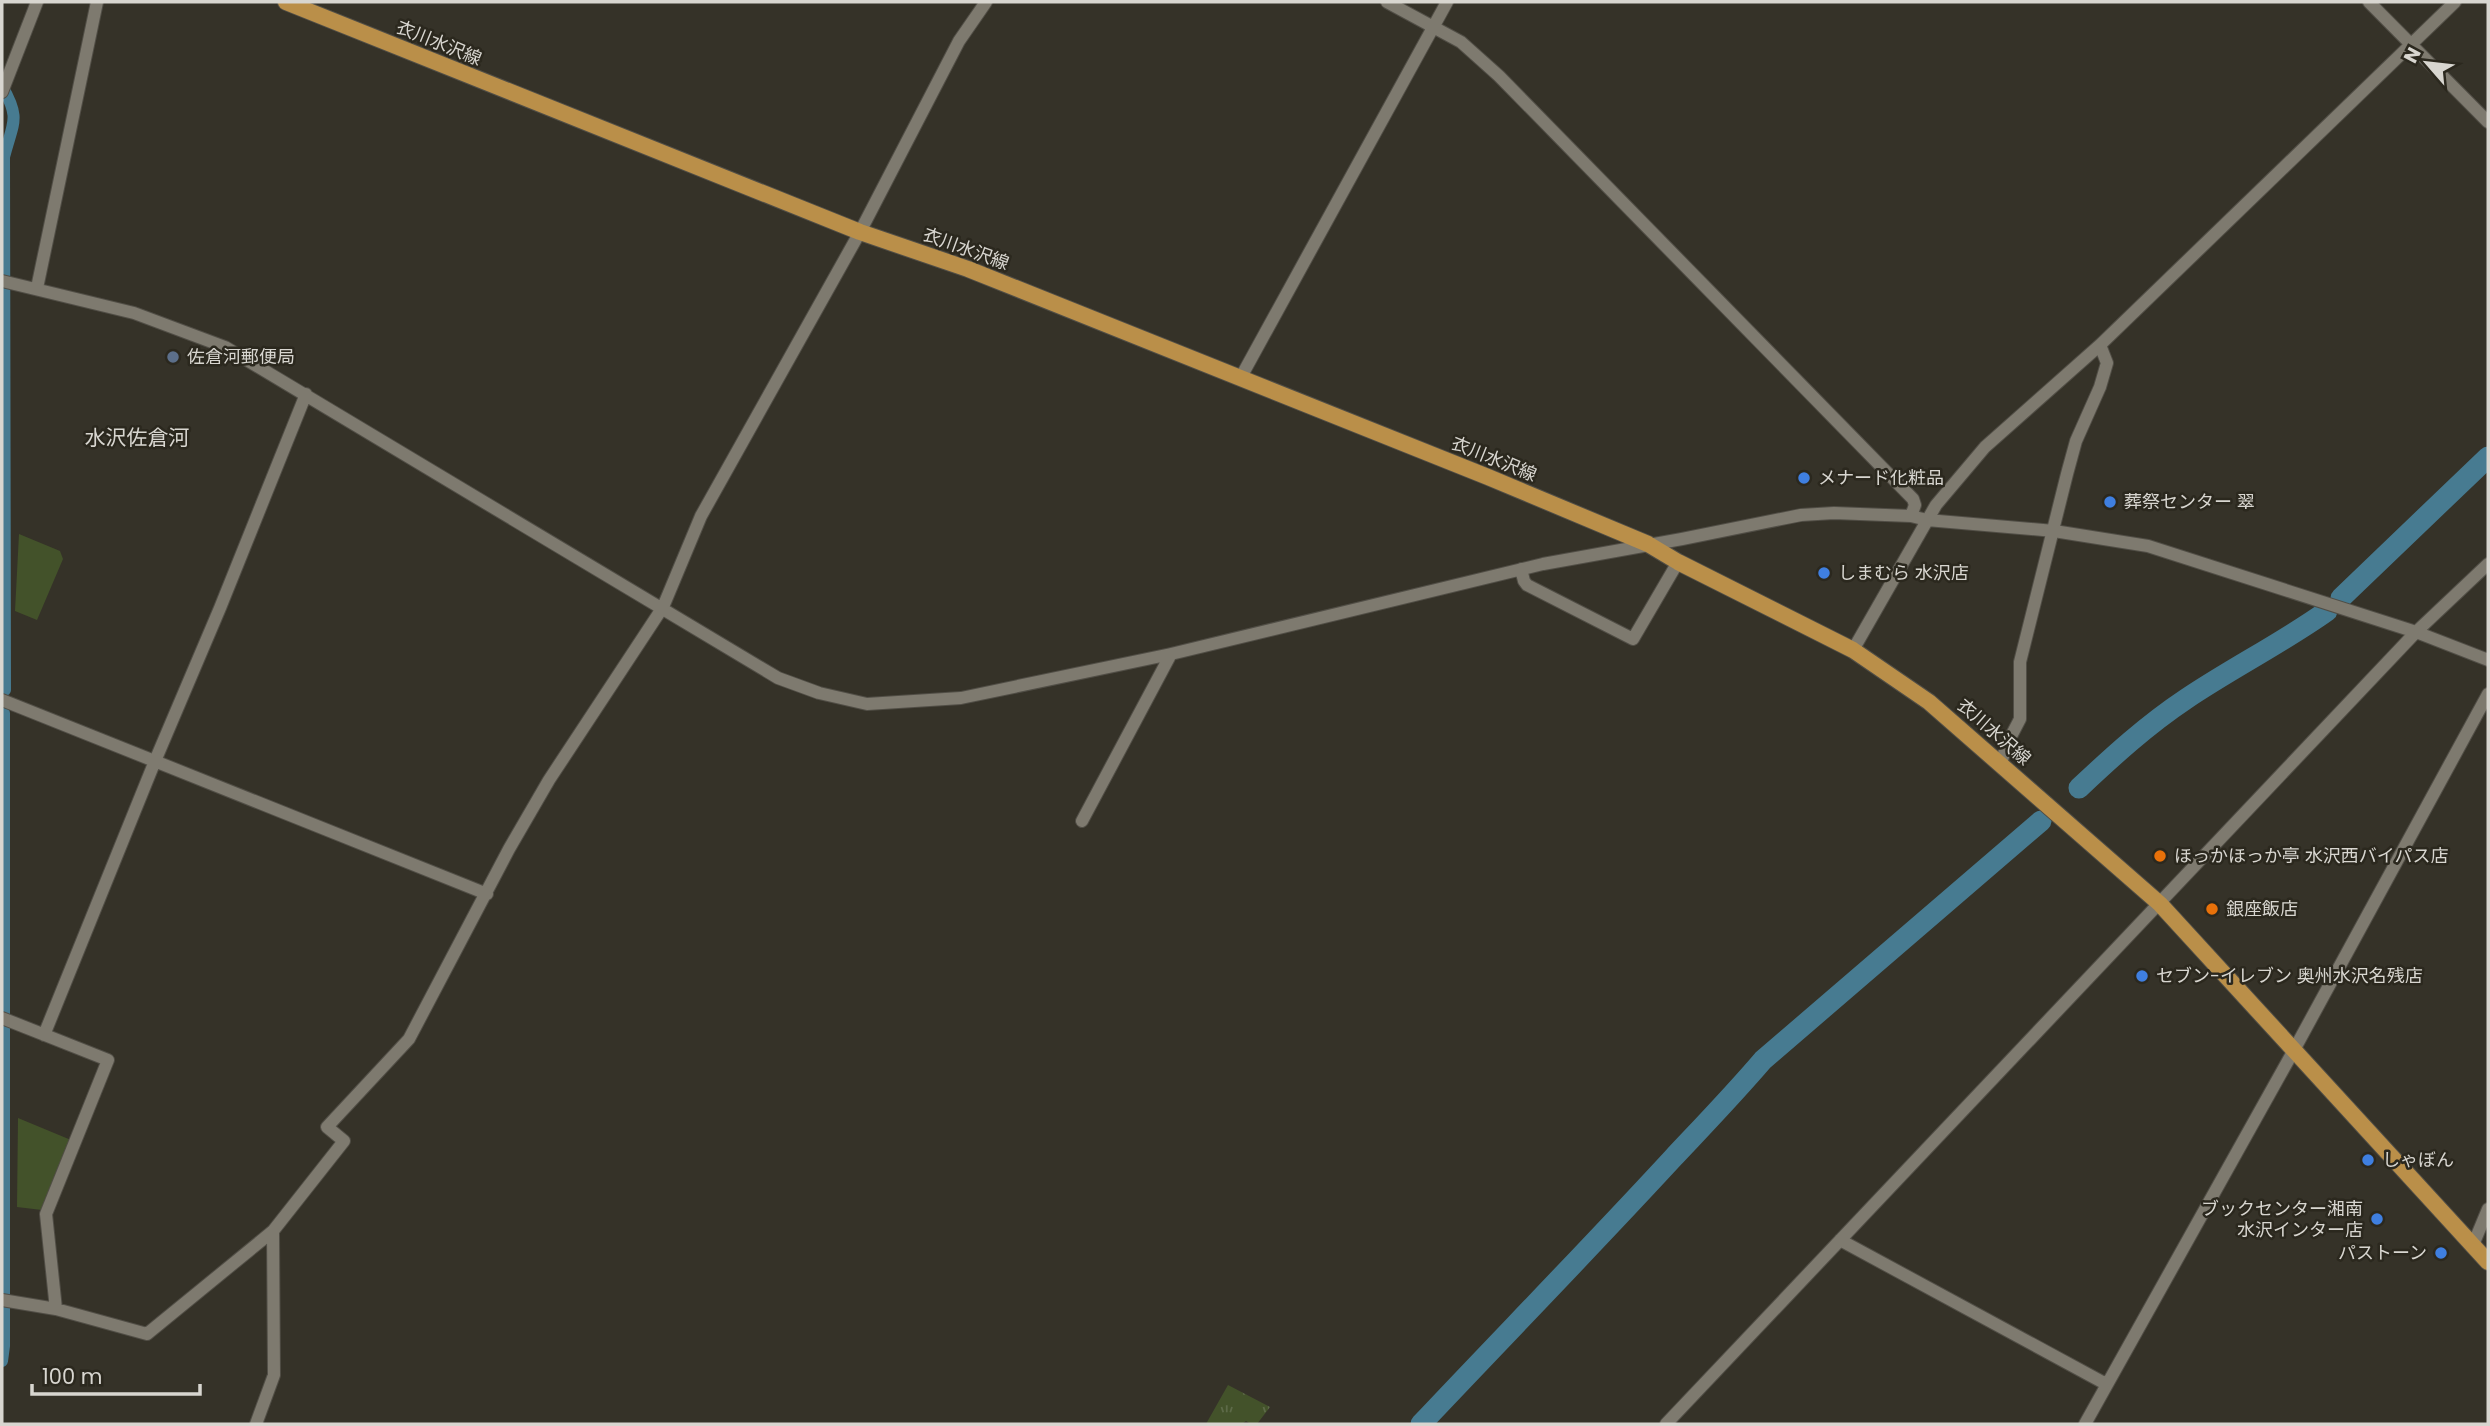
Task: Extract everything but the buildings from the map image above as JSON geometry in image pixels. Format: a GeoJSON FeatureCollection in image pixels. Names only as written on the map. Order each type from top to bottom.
{"type":"FeatureCollection","features":[{"type":"Feature","properties":{"kind":"main road","name":"衣川水沢線"},"geometry":{"type":"LineString","coordinates":[[286,2],[860,232],[968,269],[1241,377],[1648,544],[1678,562],[1853,650],[1929,702],[2001,762],[2160,904],[2488,1262]]}},
{"type":"Feature","properties":{"kind":"street"},"geometry":{"type":"LineString","coordinates":[[2,92],[37,2]]}},
{"type":"Feature","properties":{"kind":"street"},"geometry":{"type":"LineString","coordinates":[[37,288],[97,2]]}},
{"type":"Feature","properties":{"kind":"street"},"geometry":{"type":"LineString","coordinates":[[6,1301],[56,1309],[148,1334],[273,1231],[344,1141],[327,1127],[409,1039],[509,849],[549,780],[663,607],[701,516],[860,232],[959,41],[986,2]]}},
{"type":"Feature","properties":{"kind":"street"},"geometry":{"type":"LineString","coordinates":[[1387,2],[1461,42],[1499,76],[1913,499],[1915,505],[1911,516]]}},
{"type":"Feature","properties":{"kind":"street"},"geometry":{"type":"LineString","coordinates":[[1241,377],[1447,2]]}},
{"type":"Feature","properties":{"kind":"street"},"geometry":{"type":"LineString","coordinates":[[2369,2],[2488,122]]}},
{"type":"Feature","properties":{"kind":"street"},"geometry":{"type":"LineString","coordinates":[[1853,650],[1936,505],[1985,447],[2100,345],[2455,2]]}},
{"type":"Feature","properties":{"kind":"street"},"geometry":{"type":"LineString","coordinates":[[8,282],[134,313],[225,347],[778,678],[820,693],[867,704],[961,698],[1171,654],[1521,569],[1801,514],[1834,513],[1911,516],[1927,520],[2054,531],[2148,546],[2416,632],[2488,660]]}},
{"type":"Feature","properties":{"kind":"street"},"geometry":{"type":"LineString","coordinates":[[2001,762],[2020,719],[2020,662],[2076,441],[2100,387],[2107,363],[2100,345]]}},
{"type":"Feature","properties":{"kind":"street"},"geometry":{"type":"LineString","coordinates":[[44,1035],[306,394]]}},
{"type":"Feature","properties":{"kind":"street"},"geometry":{"type":"LineString","coordinates":[[1521,569],[1527,585],[1633,639],[1678,562]]}},
{"type":"Feature","properties":{"kind":"street"},"geometry":{"type":"LineString","coordinates":[[1666,1424],[2416,632],[2488,564]]}},
{"type":"Feature","properties":{"kind":"street"},"geometry":{"type":"LineString","coordinates":[[1082,821],[1171,654]]}},
{"type":"Feature","properties":{"kind":"street"},"geometry":{"type":"LineString","coordinates":[[2085,1424],[2294,1050],[2488,694]]}},
{"type":"Feature","properties":{"kind":"street"},"geometry":{"type":"LineString","coordinates":[[2,700],[487,894]]}},
{"type":"Feature","properties":{"kind":"street"},"geometry":{"type":"LineString","coordinates":[[7,1020],[108,1060],[46,1214],[56,1309]]}},
{"type":"Feature","properties":{"kind":"street"},"geometry":{"type":"LineString","coordinates":[[2473,1245],[2488,1209]]}},
{"type":"Feature","properties":{"kind":"street"},"geometry":{"type":"LineString","coordinates":[[256,1424],[274,1376],[273,1231]]}},
{"type":"Feature","properties":{"kind":"street"},"geometry":{"type":"LineString","coordinates":[[1840,1240],[2106,1384]]}},
{"type":"Feature","properties":{"kind":"green space"},"geometry":{"type":"Polygon","coordinates":[[[19,534],[60,551],[63,559],[37,620],[15,611],[19,534]]]}},
{"type":"Feature","properties":{"kind":"green space"},"geometry":{"type":"Polygon","coordinates":[[[18,1118],[71,1140],[42,1210],[17,1207],[18,1118]]]}},
{"type":"Feature","properties":{"kind":"green space"},"geometry":{"type":"Polygon","coordinates":[[[1228,1385],[1270,1407],[1257,1424],[1246,1421],[1242,1424],[1206,1424],[1228,1385]]]}},
{"type":"Feature","properties":{"kind":"waterway"},"geometry":{"type":"LineString","coordinates":[[2,86],[12,106],[14,121],[4,157],[5,690]]}},
{"type":"Feature","properties":{"kind":"waterway"},"geometry":{"type":"LineString","coordinates":[[2341,598],[2488,457]]}},
{"type":"Feature","properties":{"kind":"waterway"},"geometry":{"type":"LineString","coordinates":[[2079,788],[2131,741],[2172,709],[2327,611]]}},
{"type":"Feature","properties":{"kind":"waterway"},"geometry":{"type":"LineString","coordinates":[[2,1361],[4,713]]}},
{"type":"Feature","properties":{"kind":"waterway"},"geometry":{"type":"LineString","coordinates":[[1421,1424],[1763,1060],[2041,821]]}},
{"type":"Feature","properties":{"kind":"place","name":"佐倉河郵便局"},"geometry":{"type":"Point","coordinates":[173,357]}},
{"type":"Feature","properties":{"kind":"place","name":"メナード化粧品"},"geometry":{"type":"Point","coordinates":[1804,478]}},
{"type":"Feature","properties":{"kind":"place","name":"葬祭センター 翠"},"geometry":{"type":"Point","coordinates":[2110,502]}},
{"type":"Feature","properties":{"kind":"place","name":"しまむら 水沢店"},"geometry":{"type":"Point","coordinates":[1824,573]}},
{"type":"Feature","properties":{"kind":"place","name":"ほっかほっか亭 水沢西バイパス店"},"geometry":{"type":"Point","coordinates":[2160,856]}},
{"type":"Feature","properties":{"kind":"place","name":"銀座飯店"},"geometry":{"type":"Point","coordinates":[2212,909]}},
{"type":"Feature","properties":{"kind":"place","name":"セブン-イレブン 奥州水沢名残店"},"geometry":{"type":"Point","coordinates":[2142,976]}},
{"type":"Feature","properties":{"kind":"place","name":"しゃぼん"},"geometry":{"type":"Point","coordinates":[2368,1160]}},
{"type":"Feature","properties":{"kind":"place","name":"ブックセンター湘南 水沢インター店"},"geometry":{"type":"Point","coordinates":[2377,1219]}},
{"type":"Feature","properties":{"kind":"place","name":"パストーン"},"geometry":{"type":"Point","coordinates":[2441,1253]}},
{"type":"Feature","properties":{"kind":"district","name":"水沢佐倉河"},"geometry":{"type":"Point","coordinates":[137,438]}}]}
